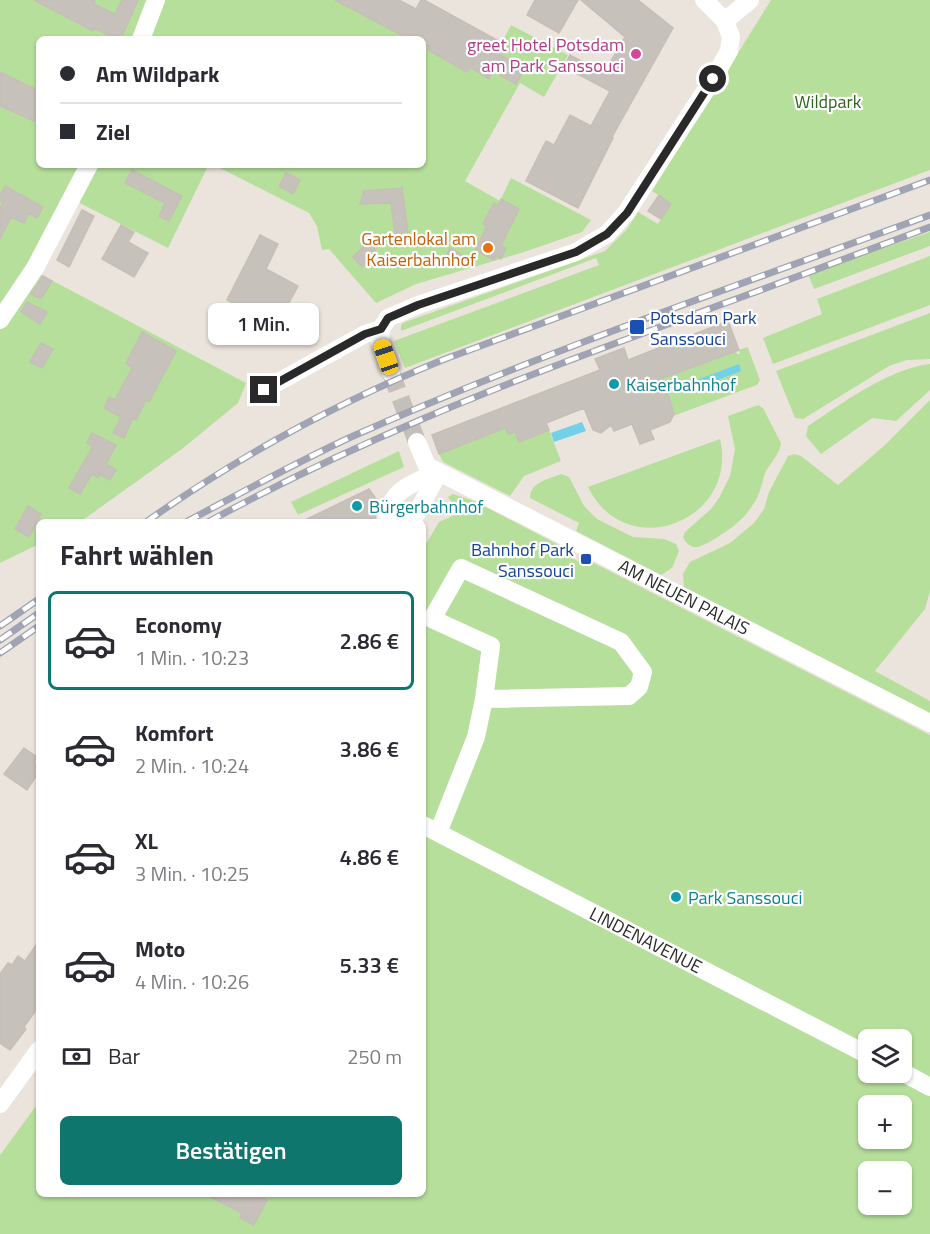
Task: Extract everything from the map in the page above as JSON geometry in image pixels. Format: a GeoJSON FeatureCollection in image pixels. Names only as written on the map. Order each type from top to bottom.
{"type":"FeatureCollection","features":[{"type":"Feature","properties":{"kind":"street"},"geometry":{"type":"LineString","coordinates":[[142,36],[156,0]]}},
{"type":"Feature","properties":{"kind":"street"},"geometry":{"type":"LineString","coordinates":[[391,373],[380,342],[381,329],[388,318],[418,305],[576,252],[607,234],[627,213],[729,51],[731,37],[725,21],[704,0]]}},
{"type":"Feature","properties":{"kind":"street"},"geometry":{"type":"LineString","coordinates":[[725,21],[750,0]]}},
{"type":"Feature","properties":{"kind":"street"},"geometry":{"type":"LineString","coordinates":[[0,320],[35,268],[87,168]]}},
{"type":"Feature","properties":{"kind":"street"},"geometry":{"type":"LineString","coordinates":[[264,390],[365,334],[381,329]]}},
{"type":"Feature","properties":{"kind":"street"},"geometry":{"type":"LineString","coordinates":[[417,442],[427,466],[439,472]]}},
{"type":"Feature","properties":{"kind":"street"},"geometry":{"type":"LineString","coordinates":[[387,519],[390,503],[398,492],[409,484],[439,472]]}},
{"type":"Feature","properties":{"kind":"street"},"geometry":{"type":"LineString","coordinates":[[414,519],[439,472]]}},
{"type":"Feature","properties":{"kind":"street","name":"AM NEUEN PALAIS"},"geometry":{"type":"LineString","coordinates":[[439,472],[930,723]]}},
{"type":"Feature","properties":{"kind":"street"},"geometry":{"type":"LineString","coordinates":[[430,829],[469,758],[484,699],[491,646],[432,619],[460,568],[621,642],[643,672],[639,687],[629,696],[484,699]]}},
{"type":"Feature","properties":{"kind":"street","name":"LINDENAVENUE"},"geometry":{"type":"LineString","coordinates":[[430,829],[858,1050]]}},
{"type":"Feature","properties":{"kind":"street"},"geometry":{"type":"LineString","coordinates":[[0,1104],[36,1054]]}},
{"type":"Feature","properties":{"kind":"street"},"geometry":{"type":"LineString","coordinates":[[912,1077],[930,1087]]}},
{"type":"Feature","properties":{"kind":"green space"},"geometry":{"type":"Polygon","coordinates":[[[0,0],[392,0],[489,67],[511,25],[568,55],[544,97],[520,83],[465,181],[500,201],[511,178],[591,220],[582,232],[416,284],[376,303],[329,249],[322,250],[317,226],[309,213],[220,168],[426,168],[426,36],[36,36],[36,168],[207,168],[168,248],[72,199],[38,273],[246,383],[238,403],[182,449],[84,519],[36,519],[36,545],[0,563],[0,0]]]}},
{"type":"Feature","properties":{"kind":"green space","name":"Wildpark"},"geometry":{"type":"Polygon","coordinates":[[[771,0],[930,0],[930,170],[405,368],[394,341],[599,265],[596,258],[401,331],[401,325],[405,322],[605,251],[627,229],[638,212],[658,224],[671,204],[652,191],[771,0]]]}},
{"type":"Feature","properties":{"kind":"green space"},"geometry":{"type":"Polygon","coordinates":[[[930,232],[930,246],[814,289],[808,274],[930,232]]]}},
{"type":"Feature","properties":{"kind":"green space"},"geometry":{"type":"Polygon","coordinates":[[[930,256],[930,305],[773,364],[763,338],[822,314],[817,299],[930,256]]]}},
{"type":"Feature","properties":{"kind":"green space"},"geometry":{"type":"Polygon","coordinates":[[[930,313],[930,359],[907,360],[889,366],[803,419],[795,418],[776,371],[930,313]]]}},
{"type":"Feature","properties":{"kind":"green space"},"geometry":{"type":"Polygon","coordinates":[[[747,347],[760,380],[757,385],[673,416],[663,378],[736,351],[740,354],[739,350],[747,347]]]}},
{"type":"Feature","properties":{"kind":"green space"},"geometry":{"type":"Polygon","coordinates":[[[930,364],[930,390],[896,421],[872,418],[821,454],[806,436],[808,426],[866,388],[914,367],[930,364]]]}},
{"type":"Feature","properties":{"kind":"green space"},"geometry":{"type":"Polygon","coordinates":[[[930,400],[930,591],[925,609],[875,671],[930,701],[930,714],[684,587],[683,574],[690,562],[730,543],[754,523],[764,509],[769,492],[788,456],[794,454],[801,456],[838,485],[884,446],[930,400]]]}},
{"type":"Feature","properties":{"kind":"green space"},"geometry":{"type":"Polygon","coordinates":[[[758,405],[763,408],[781,443],[766,471],[757,498],[747,513],[724,533],[702,545],[690,546],[683,537],[685,532],[711,509],[730,476],[735,449],[728,416],[758,405]]]}},
{"type":"Feature","properties":{"kind":"green space"},"geometry":{"type":"Polygon","coordinates":[[[505,428],[508,434],[515,432],[519,441],[549,430],[561,461],[524,476],[510,496],[443,462],[439,454],[505,428]]]}},
{"type":"Feature","properties":{"kind":"green space"},"geometry":{"type":"Polygon","coordinates":[[[720,439],[721,468],[713,492],[697,511],[675,523],[651,528],[627,524],[605,511],[588,487],[720,439]]]}},
{"type":"Feature","properties":{"kind":"green space"},"geometry":{"type":"Polygon","coordinates":[[[399,451],[404,467],[298,515],[291,502],[399,451]]]}},
{"type":"Feature","properties":{"kind":"green space"},"geometry":{"type":"Polygon","coordinates":[[[561,474],[569,477],[584,506],[597,519],[633,537],[664,539],[676,544],[679,551],[672,568],[661,575],[576,531],[579,523],[530,498],[533,488],[561,474]]]}},
{"type":"Feature","properties":{"kind":"green space","name":"Park Sanssouci"},"geometry":{"type":"Polygon","coordinates":[[[453,494],[474,501],[557,544],[555,549],[585,565],[588,560],[930,735],[930,1234],[0,1234],[0,1155],[36,1106],[36,1197],[426,1197],[426,544],[439,522],[459,513],[448,497],[453,494]]]}},
{"type":"Feature","properties":{"kind":"water"},"geometry":{"type":"Polygon","coordinates":[[[739,364],[741,371],[692,390],[689,383],[739,364]]]}},
{"type":"Feature","properties":{"kind":"water"},"geometry":{"type":"Polygon","coordinates":[[[582,422],[586,431],[554,442],[551,433],[582,422]]]}},
{"type":"Feature","properties":{"kind":"building"},"geometry":{"type":"Polygon","coordinates":[[[34,0],[95,0],[94,4],[115,14],[122,0],[138,0],[122,36],[111,36],[94,28],[93,31],[34,0]]]}},
{"type":"Feature","properties":{"kind":"building"},"geometry":{"type":"Polygon","coordinates":[[[335,0],[399,0],[416,9],[421,0],[424,0],[497,40],[492,50],[525,69],[516,84],[493,71],[489,79],[470,67],[467,72],[428,50],[430,47],[426,45],[426,36],[404,34],[403,36],[335,0]]]}},
{"type":"Feature","properties":{"kind":"building","name":"greet Hotel Potsdam am Park Sanssouci"},"geometry":{"type":"Polygon","coordinates":[[[535,0],[578,0],[559,33],[527,15],[535,0]]]}},
{"type":"Feature","properties":{"kind":"building"},"geometry":{"type":"Polygon","coordinates":[[[581,0],[638,0],[673,28],[612,137],[578,208],[526,181],[546,141],[554,145],[570,115],[591,126],[610,91],[564,67],[570,55],[604,73],[625,37],[581,0]]]}},
{"type":"Feature","properties":{"kind":"building"},"geometry":{"type":"Polygon","coordinates":[[[0,72],[36,90],[36,122],[0,106],[0,72]]]}},
{"type":"Feature","properties":{"kind":"building"},"geometry":{"type":"Polygon","coordinates":[[[132,170],[182,196],[169,221],[159,216],[165,203],[125,183],[132,170]]]}},
{"type":"Feature","properties":{"kind":"building"},"geometry":{"type":"Polygon","coordinates":[[[286,173],[300,180],[293,194],[279,186],[286,173]]]}},
{"type":"Feature","properties":{"kind":"building"},"geometry":{"type":"Polygon","coordinates":[[[5,186],[43,207],[37,218],[29,213],[24,223],[11,217],[0,239],[0,209],[3,202],[0,200],[0,195],[5,186]]]}},
{"type":"Feature","properties":{"kind":"building"},"geometry":{"type":"Polygon","coordinates":[[[402,188],[408,232],[395,234],[391,203],[360,204],[364,191],[402,188]]]}},
{"type":"Feature","properties":{"kind":"building"},"geometry":{"type":"Polygon","coordinates":[[[659,195],[671,204],[661,219],[648,211],[659,195]]]}},
{"type":"Feature","properties":{"kind":"building"},"geometry":{"type":"Polygon","coordinates":[[[501,199],[519,209],[501,246],[506,248],[501,259],[496,256],[494,260],[475,250],[487,226],[483,224],[494,203],[498,206],[501,199]]]}},
{"type":"Feature","properties":{"kind":"building"},"geometry":{"type":"Polygon","coordinates":[[[82,210],[94,216],[69,267],[57,260],[82,210]]]}},
{"type":"Feature","properties":{"kind":"building"},"geometry":{"type":"Polygon","coordinates":[[[121,225],[134,232],[128,242],[148,253],[134,277],[102,259],[121,225]]]}},
{"type":"Feature","properties":{"kind":"building"},"geometry":{"type":"Polygon","coordinates":[[[260,235],[278,244],[266,269],[298,286],[281,318],[290,323],[280,343],[244,325],[250,312],[227,300],[260,235]]]}},
{"type":"Feature","properties":{"kind":"building"},"geometry":{"type":"Polygon","coordinates":[[[368,242],[375,249],[375,254],[362,267],[353,257],[368,242]]]}},
{"type":"Feature","properties":{"kind":"building"},"geometry":{"type":"Polygon","coordinates":[[[450,248],[461,254],[455,265],[444,259],[450,248]]]}},
{"type":"Feature","properties":{"kind":"building"},"geometry":{"type":"Polygon","coordinates":[[[43,276],[52,281],[41,299],[31,294],[43,276]]]}},
{"type":"Feature","properties":{"kind":"building"},"geometry":{"type":"Polygon","coordinates":[[[27,302],[47,312],[40,324],[21,312],[27,302]]]}},
{"type":"Feature","properties":{"kind":"building","name":"Kaiserbahnhof"},"geometry":{"type":"Polygon","coordinates":[[[728,321],[739,350],[663,378],[674,414],[670,422],[650,430],[654,439],[640,444],[632,424],[614,431],[611,425],[601,433],[593,430],[584,408],[546,423],[549,430],[519,442],[515,432],[508,434],[505,428],[439,454],[432,435],[600,370],[595,359],[624,348],[628,360],[728,321]]]}},
{"type":"Feature","properties":{"kind":"building"},"geometry":{"type":"Polygon","coordinates":[[[142,332],[176,351],[149,402],[146,400],[136,420],[133,418],[124,438],[113,433],[121,417],[104,408],[109,397],[115,400],[132,368],[126,363],[142,332]]]}},
{"type":"Feature","properties":{"kind":"building"},"geometry":{"type":"Polygon","coordinates":[[[41,343],[53,349],[42,368],[30,362],[41,343]]]}},
{"type":"Feature","properties":{"kind":"building"},"geometry":{"type":"Polygon","coordinates":[[[92,433],[116,445],[106,464],[116,470],[110,480],[100,474],[98,478],[92,474],[80,494],[69,488],[93,446],[87,443],[92,433]]]}},
{"type":"Feature","properties":{"kind":"building","name":"Bürgerbahnhof"},"geometry":{"type":"Polygon","coordinates":[[[369,489],[379,503],[375,519],[307,519],[369,489]]]}},
{"type":"Feature","properties":{"kind":"building"},"geometry":{"type":"Polygon","coordinates":[[[28,506],[41,514],[36,519],[29,537],[15,529],[28,506]]]}},
{"type":"Feature","properties":{"kind":"building"},"geometry":{"type":"Polygon","coordinates":[[[24,748],[36,756],[34,762],[36,776],[27,790],[4,774],[24,748]]]}},
{"type":"Feature","properties":{"kind":"building"},"geometry":{"type":"Polygon","coordinates":[[[36,945],[36,1010],[24,1027],[26,1029],[10,1050],[0,1043],[0,974],[8,963],[12,965],[18,956],[25,961],[36,945]]]}},
{"type":"Feature","properties":{"kind":"building"},"geometry":{"type":"Polygon","coordinates":[[[211,1197],[261,1197],[267,1200],[254,1225],[240,1218],[242,1213],[211,1197]]]}},
{"type":"Feature","properties":{"kind":"tunnel"},"geometry":{"type":"LineString","coordinates":[[391,373],[417,442]]}},
{"type":"Feature","properties":{"kind":"railway"},"geometry":{"type":"LineString","coordinates":[[150,519],[217,475],[290,432],[405,376],[445,359],[930,180]]}},
{"type":"Feature","properties":{"kind":"railway"},"geometry":{"type":"LineString","coordinates":[[192,519],[330,447],[422,406],[639,321],[930,215]]}},
{"type":"Feature","properties":{"kind":"railway"},"geometry":{"type":"LineString","coordinates":[[214,519],[313,468],[475,397],[930,227]]}},
{"type":"Feature","properties":{"kind":"railway"},"geometry":{"type":"LineString","coordinates":[[0,626],[36,601]]}},
{"type":"Feature","properties":{"kind":"railway"},"geometry":{"type":"LineString","coordinates":[[0,640],[36,615]]}},
{"type":"Feature","properties":{"kind":"railway"},"geometry":{"type":"LineString","coordinates":[[0,653],[36,628]]}},
{"type":"Feature","properties":{"kind":"place","name":"greet Hotel Potsdam am Park Sanssouci"},"geometry":{"type":"Point","coordinates":[636,54]}},
{"type":"Feature","properties":{"kind":"place","name":"Gartenlokal am Kaiserbahnhof"},"geometry":{"type":"Point","coordinates":[488,248]}},
{"type":"Feature","properties":{"kind":"place","name":"Potsdam Park Sanssouci"},"geometry":{"type":"Point","coordinates":[637,327]}},
{"type":"Feature","properties":{"kind":"place","name":"Kaiserbahnhof"},"geometry":{"type":"Point","coordinates":[614,384]}},
{"type":"Feature","properties":{"kind":"place","name":"Bürgerbahnhof"},"geometry":{"type":"Point","coordinates":[357,506]}},
{"type":"Feature","properties":{"kind":"place","name":"Bahnhof Park Sanssouci"},"geometry":{"type":"Point","coordinates":[586,559]}},
{"type":"Feature","properties":{"kind":"place","name":"Park Sanssouci"},"geometry":{"type":"Point","coordinates":[676,897]}},
{"type":"Feature","properties":{"kind":"route"},"geometry":{"type":"LineString","coordinates":[[264,390],[365,334],[381,329],[388,318],[418,305],[576,252],[607,234],[627,213],[713,79]]}}]}
